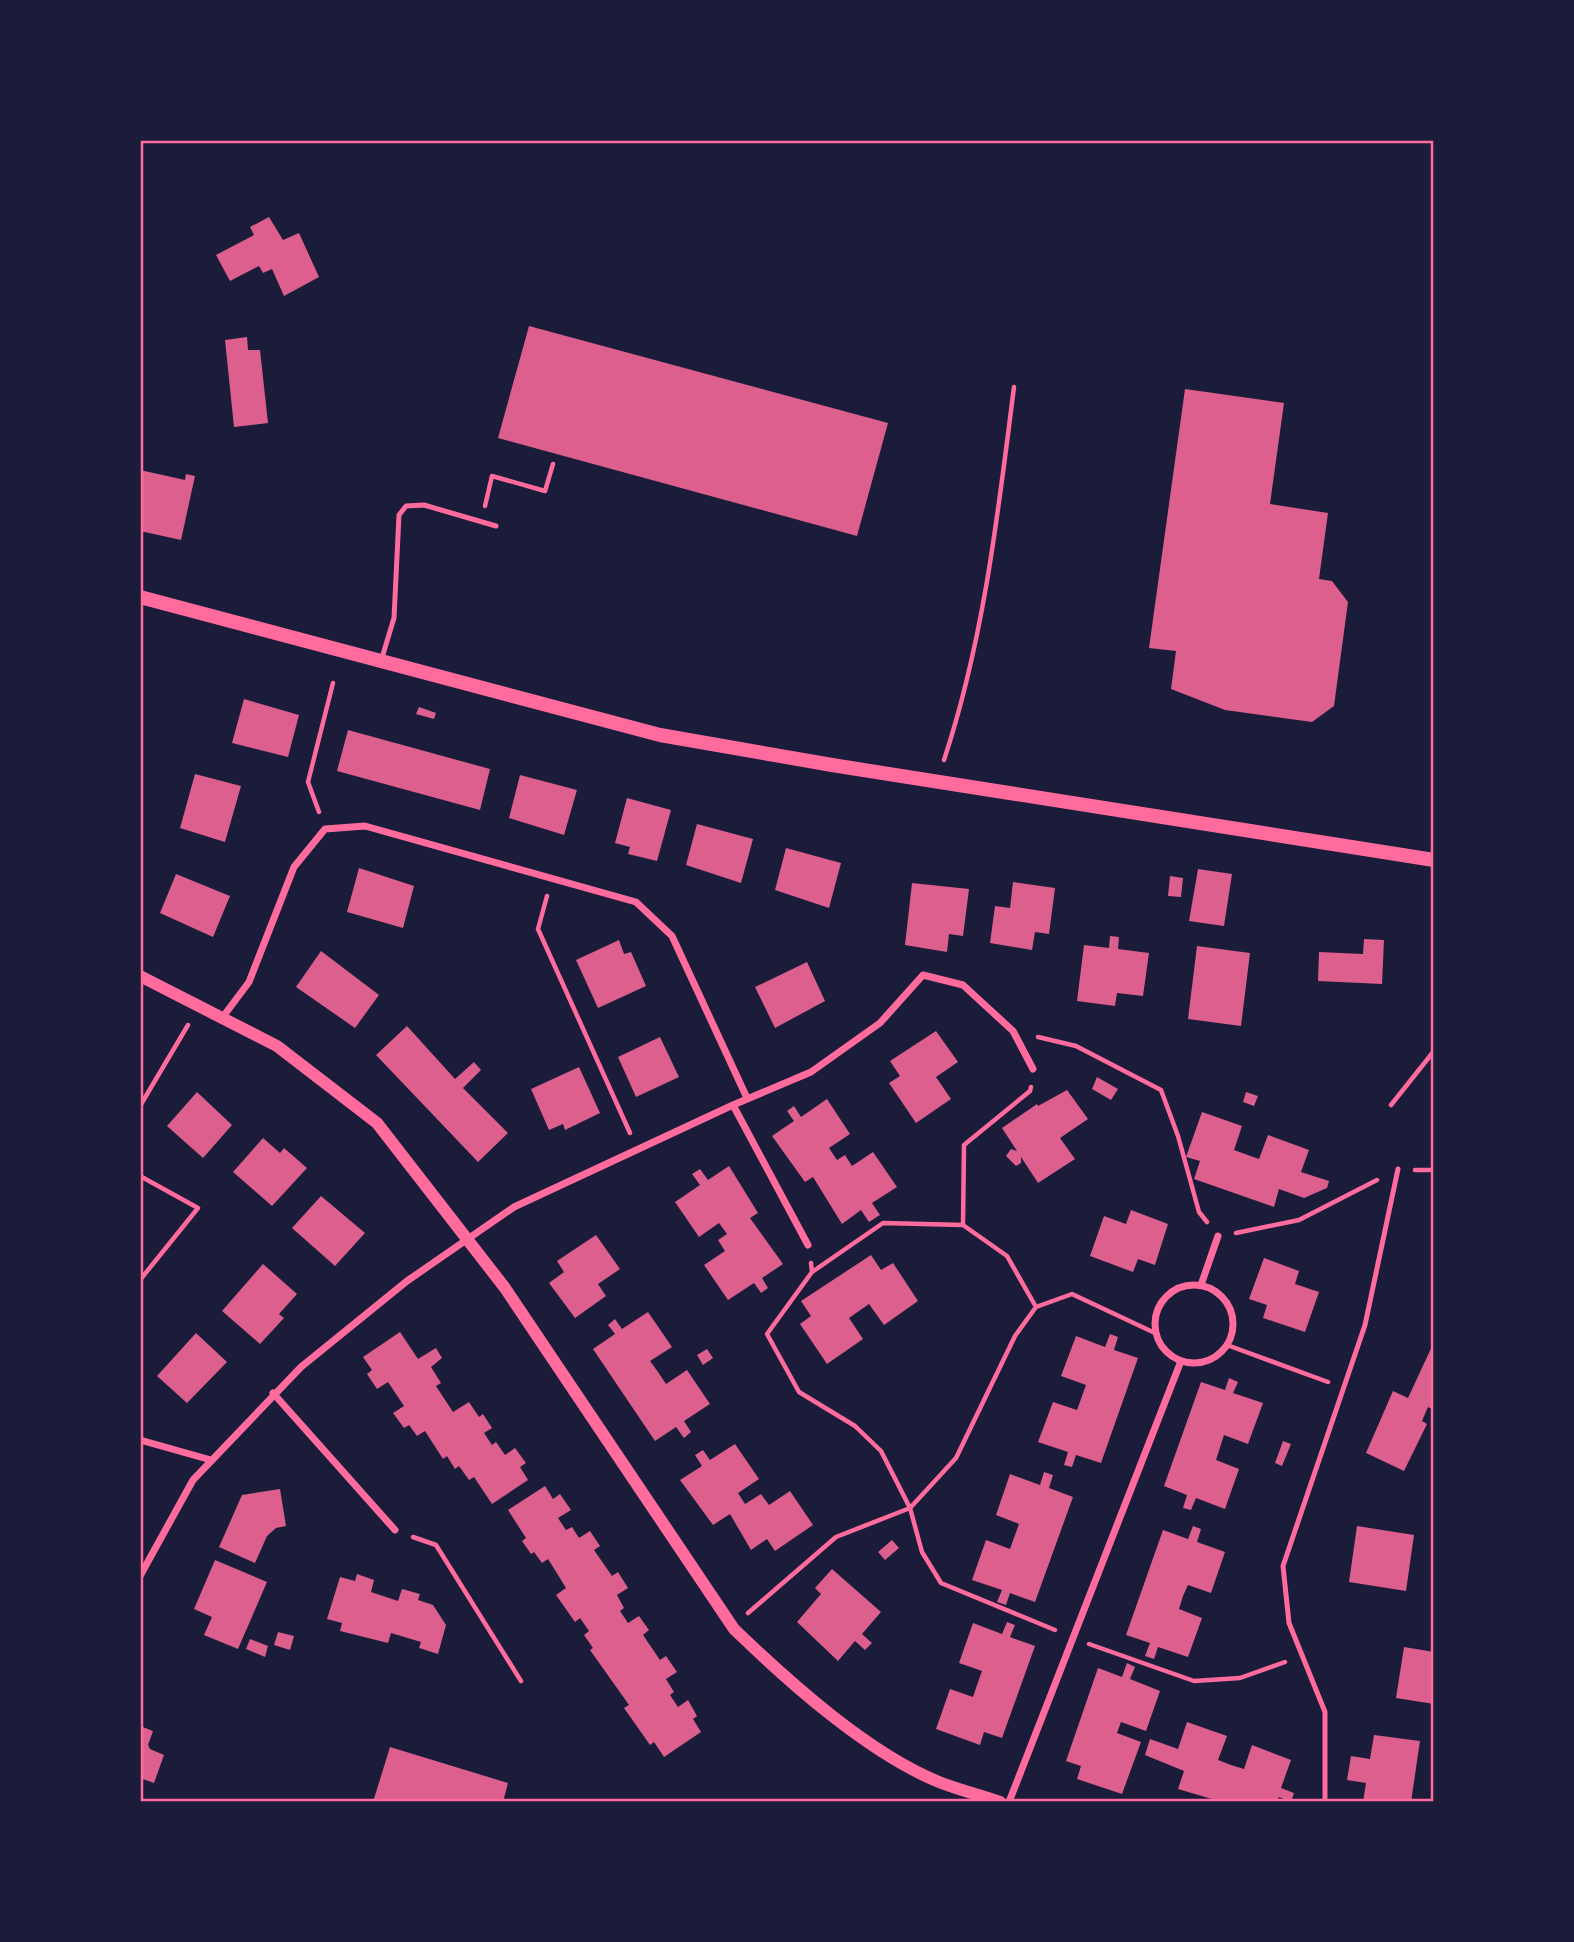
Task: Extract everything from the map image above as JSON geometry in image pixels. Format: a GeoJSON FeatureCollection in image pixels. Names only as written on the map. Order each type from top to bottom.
{"type":"FeatureCollection","features":[{"type":"Feature","properties":{"kind":"main road"},"geometry":{"type":"LineString","coordinates":[[140,597],[660,735],[937,782],[1434,860]]}},
{"type":"Feature","properties":{"kind":"street"},"geometry":{"type":"LineString","coordinates":[[222,1017],[249,982],[294,867],[326,829],[365,826],[636,902],[672,936],[747,1098]]}},
{"type":"Feature","properties":{"kind":"street"},"geometry":{"type":"LineString","coordinates":[[140,1577],[193,1480],[273,1394],[301,1367],[407,1281],[514,1207],[747,1098],[811,1072],[880,1023],[923,975],[963,985],[1013,1031],[1033,1069]]}},
{"type":"Feature","properties":{"kind":"street"},"geometry":{"type":"LineString","coordinates":[[140,976],[277,1045],[377,1123],[505,1288],[734,1629],[767,1661],[884,1753],[939,1782],[1000,1802]]}},
{"type":"Feature","properties":{"kind":"street"},"geometry":{"type":"LineString","coordinates":[[733,1105],[808,1245]]}},
{"type":"Feature","properties":{"kind":"street"},"geometry":{"type":"LineString","coordinates":[[1201,1285],[1218,1236]]}},
{"type":"Feature","properties":{"kind":"street"},"geometry":{"type":"LineString","coordinates":[[1201,1285],[1213,1290],[1230,1308],[1233,1321],[1227,1345],[1207,1361],[1181,1361],[1170,1355],[1156,1333],[1154,1320],[1166,1297],[1176,1288],[1201,1285]]}},
{"type":"Feature","properties":{"kind":"street"},"geometry":{"type":"LineString","coordinates":[[1009,1802],[1181,1361]]}},
{"type":"Feature","properties":{"kind":"street"},"geometry":{"type":"LineString","coordinates":[[273,1394],[396,1530]]}},
{"type":"Feature","properties":{"kind":"street"},"geometry":{"type":"LineString","coordinates":[[140,1440],[211,1460]]}},
{"type":"Feature","properties":{"kind":"lane"},"geometry":{"type":"LineString","coordinates":[[381,661],[394,618],[399,515],[406,506],[424,505],[496,526]]}},
{"type":"Feature","properties":{"kind":"lane"},"geometry":{"type":"LineString","coordinates":[[1325,1802],[1325,1712],[1289,1623],[1283,1566],[1365,1325],[1398,1169]]}},
{"type":"Feature","properties":{"kind":"path"},"geometry":{"type":"LineString","coordinates":[[937,782],[962,705],[994,546],[1014,387]]}},
{"type":"Feature","properties":{"kind":"path"},"geometry":{"type":"LineString","coordinates":[[482,522],[492,476],[545,491],[553,464]]}},
{"type":"Feature","properties":{"kind":"path"},"geometry":{"type":"LineString","coordinates":[[326,829],[309,782],[333,683]]}},
{"type":"Feature","properties":{"kind":"path"},"geometry":{"type":"LineString","coordinates":[[552,878],[538,929],[637,1149]]}},
{"type":"Feature","properties":{"kind":"path"},"geometry":{"type":"LineString","coordinates":[[140,1106],[199,1006]]}},
{"type":"Feature","properties":{"kind":"path"},"geometry":{"type":"LineString","coordinates":[[1013,1031],[1076,1046],[1160,1090],[1178,1136],[1199,1212],[1218,1236],[1299,1220],[1398,1169]]}},
{"type":"Feature","properties":{"kind":"path"},"geometry":{"type":"LineString","coordinates":[[1391,1105],[1434,1051]]}},
{"type":"Feature","properties":{"kind":"path"},"geometry":{"type":"LineString","coordinates":[[963,1225],[964,1145],[1030,1091],[1033,1069]]}},
{"type":"Feature","properties":{"kind":"path"},"geometry":{"type":"LineString","coordinates":[[140,1176],[198,1208],[140,1280]]}},
{"type":"Feature","properties":{"kind":"path"},"geometry":{"type":"LineString","coordinates":[[1036,1307],[1007,1256],[963,1225],[883,1223],[813,1272],[767,1334],[799,1392],[855,1426],[881,1451],[910,1508],[922,1552],[941,1583],[1073,1638],[1194,1681],[1240,1678],[1302,1656]]}},
{"type":"Feature","properties":{"kind":"path"},"geometry":{"type":"LineString","coordinates":[[808,1245],[813,1272]]}},
{"type":"Feature","properties":{"kind":"path"},"geometry":{"type":"LineString","coordinates":[[747,1613],[836,1537],[910,1508],[956,1458],[1015,1336],[1036,1307],[1072,1294],[1156,1333]]}},
{"type":"Feature","properties":{"kind":"path"},"geometry":{"type":"LineString","coordinates":[[1227,1345],[1342,1388]]}},
{"type":"Feature","properties":{"kind":"path"},"geometry":{"type":"LineString","coordinates":[[396,1530],[436,1545],[521,1681]]}},
{"type":"Feature","properties":{"kind":"building"},"geometry":{"type":"Polygon","coordinates":[[[269,217],[283,240],[299,233],[319,277],[284,296],[272,269],[263,273],[259,266],[230,281],[216,255],[254,235],[250,227],[269,217]]]}},
{"type":"Feature","properties":{"kind":"building"},"geometry":{"type":"Polygon","coordinates":[[[529,326],[888,423],[857,536],[498,438],[529,326]]]}},
{"type":"Feature","properties":{"kind":"building"},"geometry":{"type":"Polygon","coordinates":[[[247,337],[248,350],[260,350],[268,423],[234,427],[225,340],[247,337]]]}},
{"type":"Feature","properties":{"kind":"building"},"geometry":{"type":"Polygon","coordinates":[[[1185,389],[1284,403],[1270,504],[1328,513],[1319,579],[1332,581],[1348,602],[1334,706],[1312,722],[1225,710],[1171,689],[1176,651],[1149,648],[1185,389]]]}},
{"type":"Feature","properties":{"kind":"building"},"geometry":{"type":"Polygon","coordinates":[[[140,470],[185,480],[186,474],[195,476],[181,540],[140,531],[140,470]]]}},
{"type":"Feature","properties":{"kind":"building"},"geometry":{"type":"Polygon","coordinates":[[[244,699],[299,715],[288,757],[232,743],[244,699]]]}},
{"type":"Feature","properties":{"kind":"building"},"geometry":{"type":"Polygon","coordinates":[[[419,707],[436,713],[434,719],[416,714],[419,707]]]}},
{"type":"Feature","properties":{"kind":"building"},"geometry":{"type":"Polygon","coordinates":[[[348,730],[490,769],[480,810],[337,771],[348,730]]]}},
{"type":"Feature","properties":{"kind":"building"},"geometry":{"type":"Polygon","coordinates":[[[195,774],[241,786],[225,842],[180,828],[195,774]]]}},
{"type":"Feature","properties":{"kind":"building"},"geometry":{"type":"Polygon","coordinates":[[[520,775],[577,790],[564,835],[509,818],[520,775]]]}},
{"type":"Feature","properties":{"kind":"building"},"geometry":{"type":"Polygon","coordinates":[[[627,798],[671,810],[657,861],[628,854],[630,847],[615,843],[627,798]]]}},
{"type":"Feature","properties":{"kind":"building"},"geometry":{"type":"Polygon","coordinates":[[[697,824],[753,839],[741,883],[686,865],[697,824]]]}},
{"type":"Feature","properties":{"kind":"building"},"geometry":{"type":"Polygon","coordinates":[[[786,848],[841,863],[829,908],[775,890],[786,848]]]}},
{"type":"Feature","properties":{"kind":"building"},"geometry":{"type":"Polygon","coordinates":[[[359,868],[414,886],[403,928],[347,912],[359,868]]]}},
{"type":"Feature","properties":{"kind":"building"},"geometry":{"type":"Polygon","coordinates":[[[1198,869],[1232,874],[1224,926],[1189,921],[1198,869]]]}},
{"type":"Feature","properties":{"kind":"building"},"geometry":{"type":"Polygon","coordinates":[[[176,874],[230,896],[213,937],[160,913],[176,874]]]}},
{"type":"Feature","properties":{"kind":"building"},"geometry":{"type":"Polygon","coordinates":[[[1170,876],[1183,878],[1181,897],[1168,896],[1170,876]]]}},
{"type":"Feature","properties":{"kind":"building"},"geometry":{"type":"Polygon","coordinates":[[[1013,882],[1055,888],[1049,934],[1035,932],[1032,950],[990,943],[995,906],[1010,908],[1013,882]]]}},
{"type":"Feature","properties":{"kind":"building"},"geometry":{"type":"Polygon","coordinates":[[[912,883],[969,889],[963,936],[949,934],[947,952],[905,945],[912,883]]]}},
{"type":"Feature","properties":{"kind":"building"},"geometry":{"type":"Polygon","coordinates":[[[1110,936],[1119,937],[1118,949],[1149,953],[1143,996],[1117,993],[1115,1006],[1077,1001],[1084,945],[1109,948],[1110,936]]]}},
{"type":"Feature","properties":{"kind":"building"},"geometry":{"type":"Polygon","coordinates":[[[1364,939],[1384,940],[1382,984],[1318,981],[1319,952],[1363,954],[1364,939]]]}},
{"type":"Feature","properties":{"kind":"building"},"geometry":{"type":"Polygon","coordinates":[[[619,940],[624,954],[631,952],[646,986],[598,1008],[576,960],[619,940]]]}},
{"type":"Feature","properties":{"kind":"building"},"geometry":{"type":"Polygon","coordinates":[[[1197,946],[1250,953],[1241,1026],[1188,1019],[1197,946]]]}},
{"type":"Feature","properties":{"kind":"building"},"geometry":{"type":"Polygon","coordinates":[[[321,951],[379,995],[355,1028],[296,987],[321,951]]]}},
{"type":"Feature","properties":{"kind":"building"},"geometry":{"type":"Polygon","coordinates":[[[807,962],[825,1001],[775,1028],[755,987],[807,962]]]}},
{"type":"Feature","properties":{"kind":"building"},"geometry":{"type":"Polygon","coordinates":[[[407,1026],[455,1079],[474,1062],[481,1070],[463,1088],[508,1133],[478,1162],[376,1055],[407,1026]]]}},
{"type":"Feature","properties":{"kind":"building"},"geometry":{"type":"Polygon","coordinates":[[[936,1031],[958,1062],[936,1077],[951,1099],[916,1123],[889,1083],[900,1076],[890,1061],[936,1031]]]}},
{"type":"Feature","properties":{"kind":"building"},"geometry":{"type":"Polygon","coordinates":[[[660,1037],[679,1077],[636,1097],[618,1057],[660,1037]]]}},
{"type":"Feature","properties":{"kind":"building"},"geometry":{"type":"Polygon","coordinates":[[[579,1067],[600,1113],[565,1130],[563,1124],[549,1130],[531,1089],[579,1067]]]}},
{"type":"Feature","properties":{"kind":"building"},"geometry":{"type":"Polygon","coordinates":[[[1097,1077],[1118,1089],[1111,1100],[1092,1089],[1097,1077]]]}},
{"type":"Feature","properties":{"kind":"building"},"geometry":{"type":"Polygon","coordinates":[[[1067,1090],[1088,1119],[1060,1138],[1075,1159],[1038,1183],[1021,1157],[1021,1163],[1016,1166],[1006,1156],[1011,1149],[1017,1151],[1002,1128],[1037,1104],[1038,1106],[1067,1090]]]}},
{"type":"Feature","properties":{"kind":"building"},"geometry":{"type":"Polygon","coordinates":[[[197,1092],[232,1125],[203,1158],[167,1126],[197,1092]]]}},
{"type":"Feature","properties":{"kind":"building"},"geometry":{"type":"Polygon","coordinates":[[[1246,1092],[1258,1096],[1254,1106],[1243,1102],[1246,1092]]]}},
{"type":"Feature","properties":{"kind":"building"},"geometry":{"type":"Polygon","coordinates":[[[827,1099],[850,1134],[829,1148],[837,1160],[845,1155],[852,1166],[873,1152],[897,1187],[872,1203],[880,1215],[869,1222],[861,1210],[842,1224],[813,1177],[805,1182],[772,1136],[794,1121],[787,1111],[794,1106],[801,1117],[827,1099]]]}},
{"type":"Feature","properties":{"kind":"building"},"geometry":{"type":"Polygon","coordinates":[[[1202,1112],[1242,1126],[1234,1150],[1259,1159],[1268,1135],[1309,1150],[1301,1172],[1329,1181],[1327,1188],[1304,1198],[1279,1189],[1274,1207],[1194,1179],[1200,1161],[1186,1157],[1202,1112]]]}},
{"type":"Feature","properties":{"kind":"building"},"geometry":{"type":"Polygon","coordinates":[[[263,1138],[280,1153],[284,1148],[307,1168],[272,1206],[233,1172],[263,1138]]]}},
{"type":"Feature","properties":{"kind":"building"},"geometry":{"type":"Polygon","coordinates":[[[729,1166],[758,1213],[750,1218],[783,1264],[762,1278],[768,1288],[761,1293],[754,1283],[728,1300],[704,1265],[725,1251],[718,1240],[727,1234],[719,1223],[699,1237],[675,1202],[700,1185],[692,1174],[700,1169],[708,1180],[729,1166]]]}},
{"type":"Feature","properties":{"kind":"building"},"geometry":{"type":"Polygon","coordinates":[[[321,1196],[365,1233],[335,1266],[292,1228],[321,1196]]]}},
{"type":"Feature","properties":{"kind":"building"},"geometry":{"type":"Polygon","coordinates":[[[1131,1210],[1168,1224],[1155,1265],[1138,1259],[1133,1272],[1090,1256],[1104,1216],[1126,1224],[1131,1210]]]}},
{"type":"Feature","properties":{"kind":"building"},"geometry":{"type":"Polygon","coordinates":[[[596,1235],[620,1269],[598,1284],[606,1296],[575,1318],[549,1283],[564,1272],[557,1261],[596,1235]]]}},
{"type":"Feature","properties":{"kind":"building"},"geometry":{"type":"Polygon","coordinates":[[[871,1255],[881,1270],[893,1263],[918,1301],[884,1325],[869,1304],[849,1318],[863,1339],[827,1364],[800,1324],[811,1316],[801,1301],[871,1255]]]}},
{"type":"Feature","properties":{"kind":"building"},"geometry":{"type":"Polygon","coordinates":[[[1264,1258],[1299,1271],[1295,1284],[1319,1292],[1305,1332],[1263,1318],[1267,1305],[1249,1299],[1264,1258]]]}},
{"type":"Feature","properties":{"kind":"building"},"geometry":{"type":"Polygon","coordinates":[[[263,1264],[297,1294],[279,1314],[284,1318],[260,1344],[222,1311],[263,1264]]]}},
{"type":"Feature","properties":{"kind":"building"},"geometry":{"type":"Polygon","coordinates":[[[648,1312],[672,1347],[650,1361],[666,1384],[687,1370],[710,1404],[684,1421],[691,1432],[684,1438],[676,1427],[655,1441],[593,1349],[615,1334],[608,1325],[615,1319],[622,1329],[648,1312]]]}},
{"type":"Feature","properties":{"kind":"building"},"geometry":{"type":"Polygon","coordinates":[[[400,1332],[418,1359],[436,1348],[442,1358],[431,1367],[441,1383],[436,1386],[453,1412],[469,1402],[479,1417],[483,1414],[492,1428],[484,1433],[492,1445],[496,1442],[505,1455],[515,1448],[526,1463],[520,1467],[528,1480],[492,1504],[474,1477],[469,1480],[459,1466],[455,1469],[447,1456],[443,1459],[425,1431],[417,1436],[409,1425],[404,1428],[393,1413],[404,1406],[388,1382],[377,1389],[367,1374],[372,1370],[363,1357],[400,1332]]]}},
{"type":"Feature","properties":{"kind":"building"},"geometry":{"type":"Polygon","coordinates":[[[196,1333],[227,1362],[187,1403],[157,1376],[196,1333]]]}},
{"type":"Feature","properties":{"kind":"building"},"geometry":{"type":"Polygon","coordinates":[[[1110,1334],[1118,1337],[1114,1350],[1138,1358],[1101,1463],[1076,1455],[1072,1467],[1064,1465],[1068,1452],[1038,1442],[1053,1402],[1077,1410],[1086,1385],[1061,1376],[1076,1336],[1105,1347],[1110,1334]]]}},
{"type":"Feature","properties":{"kind":"building"},"geometry":{"type":"Polygon","coordinates":[[[1434,1342],[1434,1410],[1428,1407],[1422,1421],[1427,1424],[1404,1471],[1366,1453],[1393,1391],[1408,1398],[1434,1342]]]}},
{"type":"Feature","properties":{"kind":"building"},"geometry":{"type":"Polygon","coordinates":[[[707,1349],[713,1358],[703,1365],[697,1355],[707,1349]]]}},
{"type":"Feature","properties":{"kind":"building"},"geometry":{"type":"Polygon","coordinates":[[[1229,1378],[1238,1382],[1233,1393],[1263,1403],[1248,1444],[1224,1435],[1216,1460],[1239,1469],[1225,1509],[1196,1498],[1191,1510],[1183,1508],[1187,1495],[1164,1486],[1201,1382],[1225,1390],[1229,1378]]]}},
{"type":"Feature","properties":{"kind":"building"},"geometry":{"type":"Polygon","coordinates":[[[1283,1441],[1291,1444],[1282,1466],[1275,1463],[1283,1441]]]}},
{"type":"Feature","properties":{"kind":"building"},"geometry":{"type":"Polygon","coordinates":[[[735,1444],[759,1479],[738,1493],[745,1504],[761,1494],[769,1505],[790,1491],[813,1525],[775,1551],[767,1539],[751,1550],[730,1514],[713,1525],[680,1480],[702,1466],[695,1455],[703,1450],[710,1460],[735,1444]]]}},
{"type":"Feature","properties":{"kind":"building"},"geometry":{"type":"Polygon","coordinates":[[[1044,1472],[1053,1475],[1049,1488],[1073,1497],[1035,1602],[1010,1593],[1006,1605],[997,1602],[1002,1590],[972,1580],[986,1540],[1010,1549],[1019,1524],[996,1515],[1010,1474],[1040,1485],[1044,1472]]]}},
{"type":"Feature","properties":{"kind":"building"},"geometry":{"type":"Polygon","coordinates":[[[545,1486],[553,1499],[560,1494],[571,1510],[558,1518],[566,1530],[572,1527],[579,1538],[590,1531],[600,1546],[594,1550],[612,1576],[618,1572],[628,1588],[617,1595],[624,1608],[620,1611],[628,1623],[639,1616],[649,1630],[643,1635],[660,1660],[666,1656],[677,1672],[666,1679],[674,1692],[670,1695],[678,1707],[688,1700],[697,1716],[693,1719],[701,1732],[664,1757],[654,1742],[650,1745],[624,1708],[629,1705],[590,1650],[593,1648],[584,1635],[589,1631],[580,1618],[575,1622],[556,1595],[566,1588],[548,1559],[542,1563],[534,1552],[531,1554],[522,1541],[526,1538],[508,1510],[545,1486]]]}},
{"type":"Feature","properties":{"kind":"building"},"geometry":{"type":"Polygon","coordinates":[[[280,1489],[286,1526],[276,1528],[267,1536],[255,1563],[219,1547],[242,1495],[280,1489]]]}},
{"type":"Feature","properties":{"kind":"building"},"geometry":{"type":"Polygon","coordinates":[[[1193,1526],[1201,1529],[1197,1542],[1225,1552],[1211,1593],[1188,1585],[1183,1596],[1179,1609],[1202,1618],[1188,1657],[1158,1647],[1154,1659],[1145,1656],[1150,1643],[1126,1635],[1163,1530],[1188,1539],[1193,1526]]]}},
{"type":"Feature","properties":{"kind":"building"},"geometry":{"type":"Polygon","coordinates":[[[1357,1526],[1414,1535],[1406,1591],[1349,1582],[1357,1526]]]}},
{"type":"Feature","properties":{"kind":"building"},"geometry":{"type":"Polygon","coordinates":[[[892,1540],[899,1548],[885,1560],[878,1552],[892,1540]]]}},
{"type":"Feature","properties":{"kind":"building"},"geometry":{"type":"Polygon","coordinates":[[[215,1560],[267,1582],[238,1649],[204,1635],[212,1617],[194,1609],[215,1560]]]}},
{"type":"Feature","properties":{"kind":"building"},"geometry":{"type":"Polygon","coordinates":[[[832,1569],[881,1612],[862,1634],[872,1643],[865,1650],[855,1641],[838,1661],[797,1622],[821,1594],[815,1588],[832,1569]]]}},
{"type":"Feature","properties":{"kind":"building"},"geometry":{"type":"Polygon","coordinates":[[[357,1574],[374,1580],[371,1592],[398,1601],[402,1589],[420,1594],[418,1600],[433,1605],[446,1625],[438,1654],[419,1648],[421,1642],[391,1633],[388,1643],[340,1631],[342,1623],[327,1619],[340,1577],[355,1581],[357,1574]]]}},
{"type":"Feature","properties":{"kind":"building"},"geometry":{"type":"Polygon","coordinates":[[[1007,1622],[1015,1625],[1010,1637],[1035,1646],[1002,1738],[984,1732],[980,1745],[936,1729],[950,1689],[973,1697],[982,1671],[959,1663],[973,1623],[1002,1634],[1007,1622]]]}},
{"type":"Feature","properties":{"kind":"building"},"geometry":{"type":"Polygon","coordinates":[[[278,1632],[294,1636],[290,1650],[274,1645],[278,1632]]]}},
{"type":"Feature","properties":{"kind":"building"},"geometry":{"type":"Polygon","coordinates":[[[250,1639],[268,1646],[265,1657],[246,1649],[250,1639]]]}},
{"type":"Feature","properties":{"kind":"building"},"geometry":{"type":"Polygon","coordinates":[[[1404,1647],[1434,1652],[1434,1704],[1396,1698],[1404,1647]]]}},
{"type":"Feature","properties":{"kind":"building"},"geometry":{"type":"Polygon","coordinates":[[[1127,1663],[1135,1667],[1130,1679],[1160,1691],[1146,1731],[1121,1722],[1117,1733],[1141,1742],[1122,1794],[1077,1779],[1081,1766],[1066,1761],[1098,1668],[1122,1677],[1127,1663]]]}},
{"type":"Feature","properties":{"kind":"building"},"geometry":{"type":"Polygon","coordinates":[[[1187,1722],[1227,1736],[1218,1760],[1231,1765],[1244,1769],[1252,1745],[1291,1760],[1281,1788],[1294,1793],[1291,1802],[1279,1797],[1277,1802],[1222,1802],[1178,1789],[1184,1771],[1145,1755],[1150,1739],[1178,1749],[1187,1722]]]}},
{"type":"Feature","properties":{"kind":"building"},"geometry":{"type":"Polygon","coordinates":[[[140,1726],[153,1731],[148,1745],[150,1749],[164,1755],[154,1783],[140,1778],[140,1726]]]}},
{"type":"Feature","properties":{"kind":"building"},"geometry":{"type":"Polygon","coordinates":[[[1374,1735],[1420,1741],[1411,1802],[1363,1802],[1366,1783],[1347,1780],[1351,1756],[1370,1759],[1374,1735]]]}},
{"type":"Feature","properties":{"kind":"building"},"geometry":{"type":"Polygon","coordinates":[[[390,1747],[508,1783],[503,1802],[440,1802],[432,1799],[431,1802],[373,1802],[390,1747]]]}}]}
